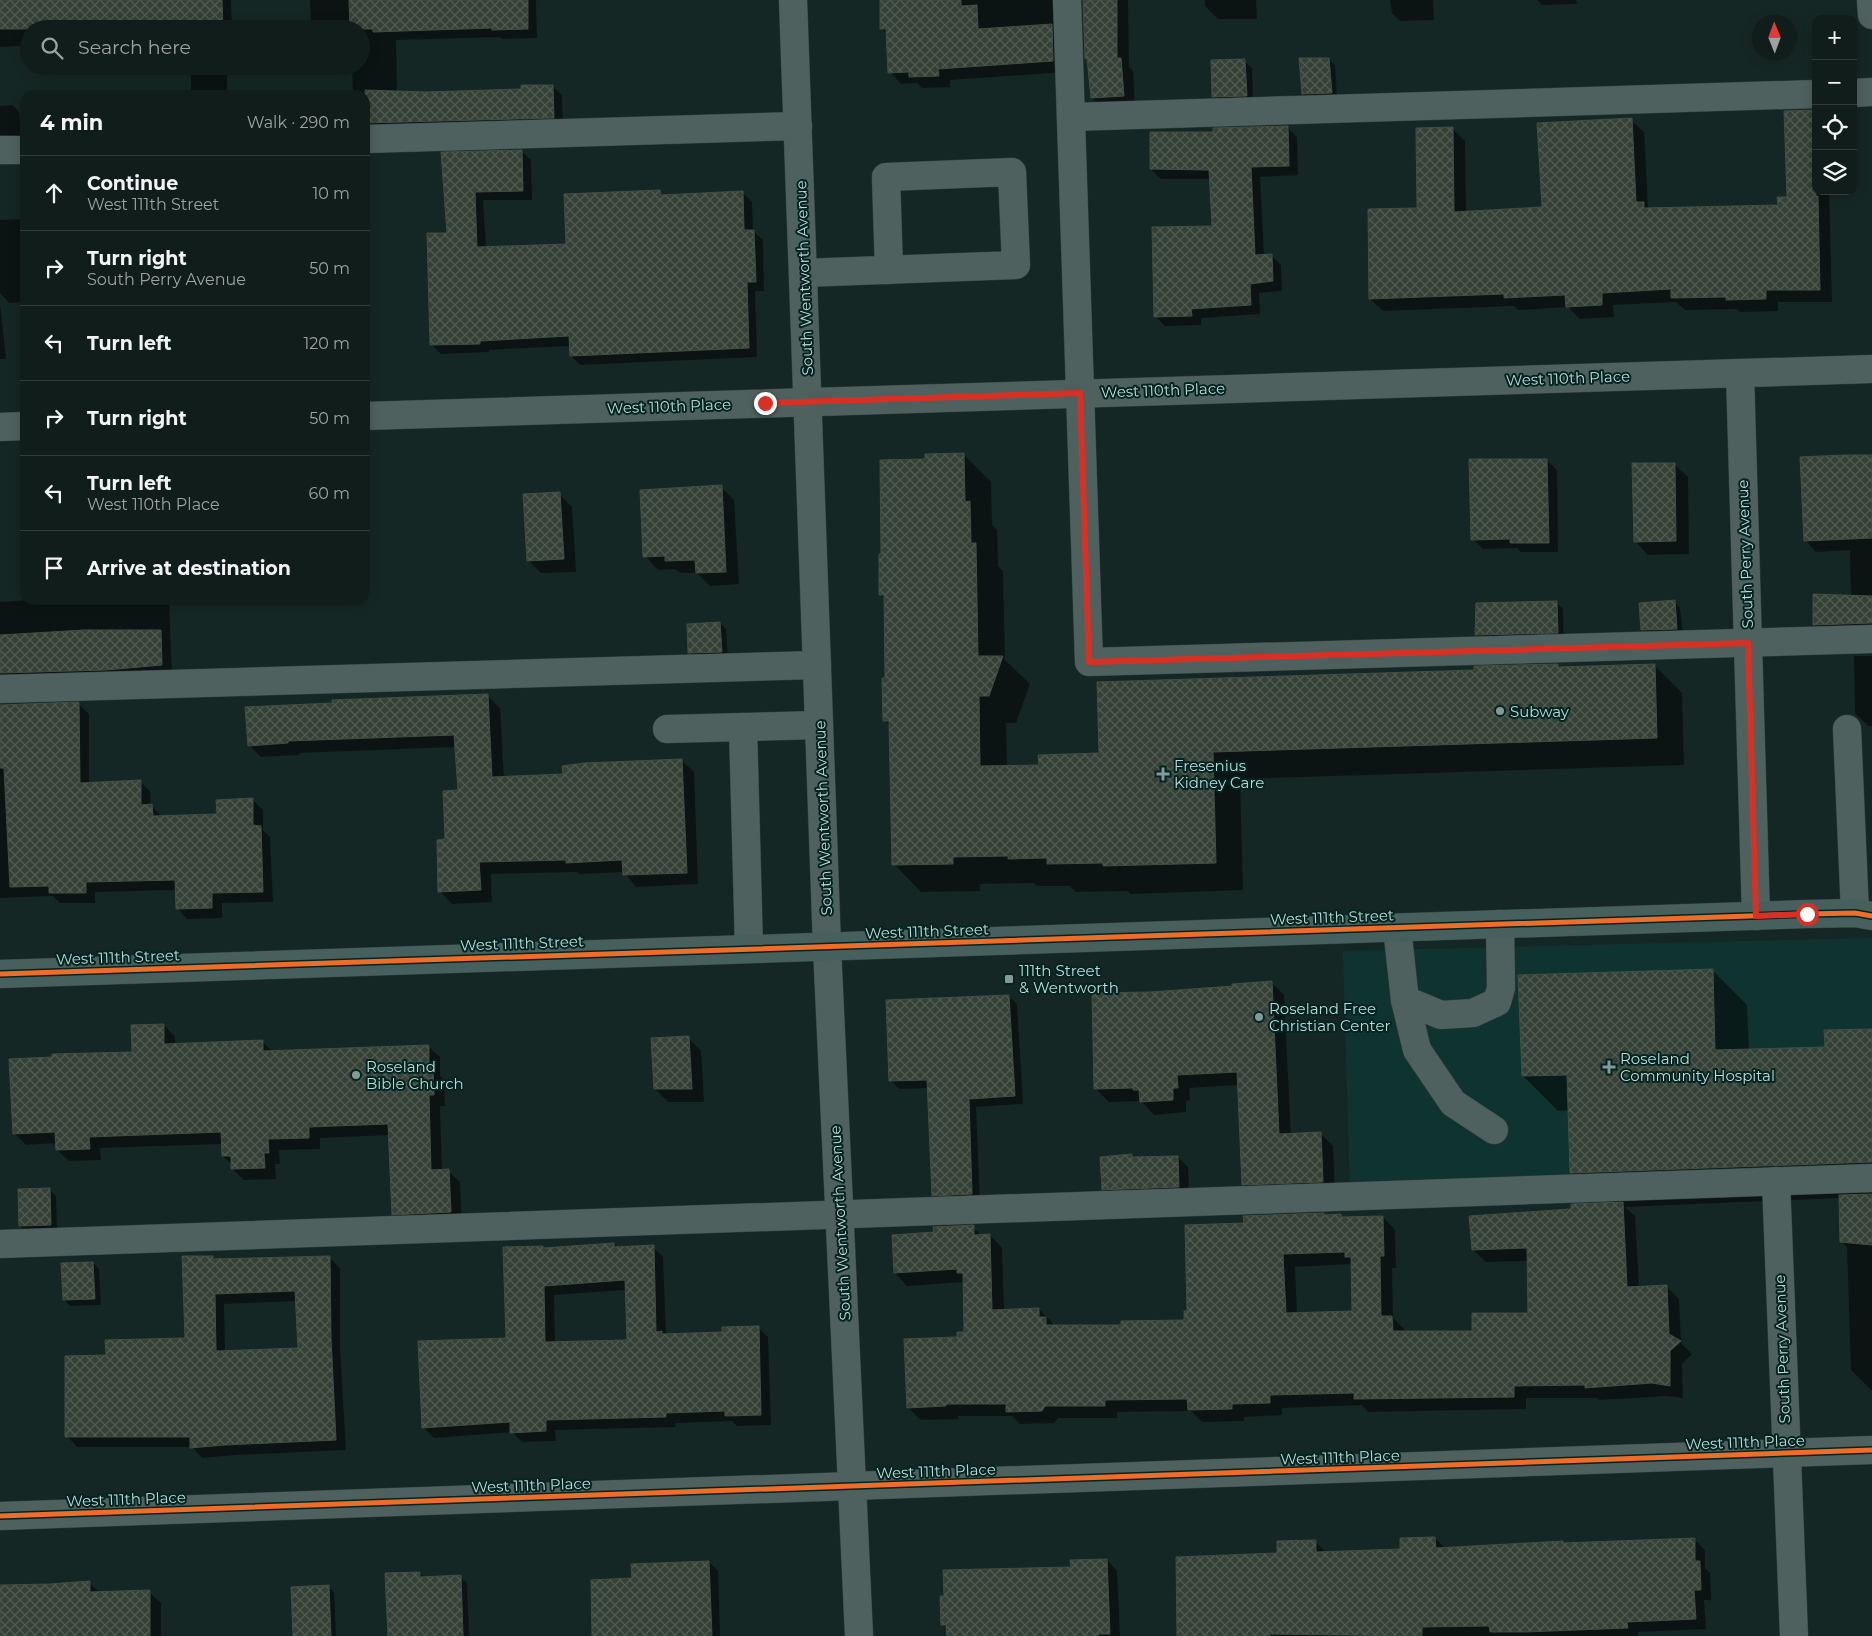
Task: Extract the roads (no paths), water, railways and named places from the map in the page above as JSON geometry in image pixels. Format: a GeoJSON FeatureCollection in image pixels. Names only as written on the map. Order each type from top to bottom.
{"type":"FeatureCollection","features":[{"type":"Feature","properties":{"kind":"main road","name":"West 111th Street"},"geometry":{"type":"LineString","coordinates":[[0,974],[1866,912]]}},
{"type":"Feature","properties":{"kind":"street","name":"South Wentworth Avenue"},"geometry":{"type":"LineString","coordinates":[[794,0],[827,947],[859,1636]]}},
{"type":"Feature","properties":{"kind":"street"},"geometry":{"type":"LineString","coordinates":[[1066,0],[1089,662],[1872,639]]}},
{"type":"Feature","properties":{"kind":"street"},"geometry":{"type":"LineString","coordinates":[[1872,0],[1872,15]]}},
{"type":"Feature","properties":{"kind":"street"},"geometry":{"type":"LineString","coordinates":[[1857,93],[1872,92]]}},
{"type":"Feature","properties":{"kind":"street"},"geometry":{"type":"LineString","coordinates":[[1071,117],[1812,94]]}},
{"type":"Feature","properties":{"kind":"street"},"geometry":{"type":"LineString","coordinates":[[370,139],[798,126]]}},
{"type":"Feature","properties":{"kind":"street"},"geometry":{"type":"LineString","coordinates":[[0,150],[20,150]]}},
{"type":"Feature","properties":{"kind":"street"},"geometry":{"type":"LineString","coordinates":[[804,273],[889,270],[1016,265],[1012,172],[886,178],[889,270]]}},
{"type":"Feature","properties":{"kind":"street","name":"West 110th Place"},"geometry":{"type":"LineString","coordinates":[[370,416],[1872,369]]}},
{"type":"Feature","properties":{"kind":"street","name":"South Perry Avenue"},"geometry":{"type":"LineString","coordinates":[[1740,372],[1756,916]]}},
{"type":"Feature","properties":{"kind":"street"},"geometry":{"type":"LineString","coordinates":[[0,427],[20,426]]}},
{"type":"Feature","properties":{"kind":"street"},"geometry":{"type":"LineString","coordinates":[[0,689],[818,665]]}},
{"type":"Feature","properties":{"kind":"street"},"geometry":{"type":"LineString","coordinates":[[667,729],[819,726]]}},
{"type":"Feature","properties":{"kind":"street"},"geometry":{"type":"LineString","coordinates":[[743,727],[749,948]]}},
{"type":"Feature","properties":{"kind":"street"},"geometry":{"type":"LineString","coordinates":[[1847,729],[1866,912]]}},
{"type":"Feature","properties":{"kind":"street"},"geometry":{"type":"LineString","coordinates":[[1405,1000],[1441,1015],[1473,1013],[1497,1002],[1501,988],[1500,924]]}},
{"type":"Feature","properties":{"kind":"street"},"geometry":{"type":"LineString","coordinates":[[1397,928],[1405,1000],[1417,1050],[1453,1103],[1494,1130]]}},
{"type":"Feature","properties":{"kind":"street"},"geometry":{"type":"LineString","coordinates":[[0,1244],[1872,1178]]}},
{"type":"Feature","properties":{"kind":"street","name":"South Perry Avenue"},"geometry":{"type":"LineString","coordinates":[[1776,1181],[1794,1636]]}},
{"type":"Feature","properties":{"kind":"street","name":"West 111th Place"},"geometry":{"type":"LineString","coordinates":[[0,1516],[1872,1450]]}},
{"type":"Feature","properties":{"kind":"place","name":"Subway"},"geometry":{"type":"Point","coordinates":[1500,711]}},
{"type":"Feature","properties":{"kind":"place","name":"Fresenius Kidney Care"},"geometry":{"type":"Point","coordinates":[1163,774]}},
{"type":"Feature","properties":{"kind":"place","name":"111th Street & Wentworth"},"geometry":{"type":"Point","coordinates":[1009,979]}},
{"type":"Feature","properties":{"kind":"place","name":"Roseland Free Christian Center"},"geometry":{"type":"Point","coordinates":[1259,1017]}},
{"type":"Feature","properties":{"kind":"place","name":"Roseland Community Hospital"},"geometry":{"type":"Point","coordinates":[1609,1067]}},
{"type":"Feature","properties":{"kind":"place","name":"Roseland Bible Church"},"geometry":{"type":"Point","coordinates":[356,1075]}}]}
